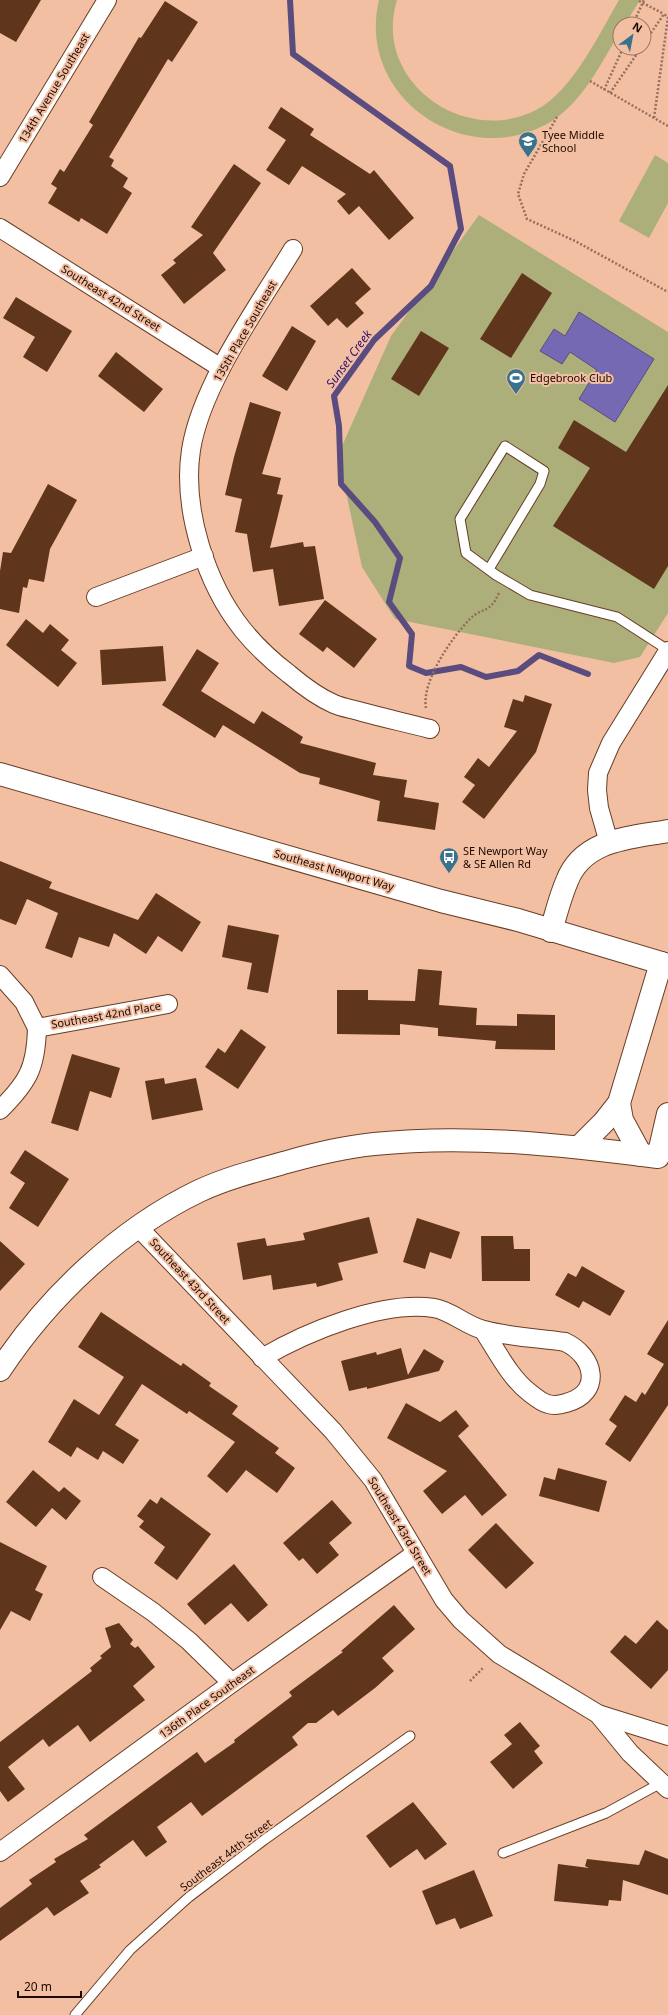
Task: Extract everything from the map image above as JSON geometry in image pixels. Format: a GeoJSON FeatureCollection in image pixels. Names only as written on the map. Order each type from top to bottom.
{"type":"FeatureCollection","features":[{"type":"Feature","properties":{"kind":"street","name":"134th Avenue Southeast"},"geometry":{"type":"LineString","coordinates":[[0,177],[107,0]]}},
{"type":"Feature","properties":{"kind":"street","name":"Southeast 42nd Street"},"geometry":{"type":"LineString","coordinates":[[0,228],[221,368]]}},
{"type":"Feature","properties":{"kind":"street","name":"135th Place Southeast"},"geometry":{"type":"LineString","coordinates":[[293,249],[221,368],[200,414],[191,449],[189,480],[193,514],[204,556],[217,588],[243,629],[271,660],[303,686],[334,704],[430,729]]}},
{"type":"Feature","properties":{"kind":"street"},"geometry":{"type":"LineString","coordinates":[[96,596],[204,556]]}},
{"type":"Feature","properties":{"kind":"street"},"geometry":{"type":"LineString","coordinates":[[609,843],[599,808],[597,790],[598,773],[611,743],[668,650]]}},
{"type":"Feature","properties":{"kind":"street","name":"Southeast Newport Way"},"geometry":{"type":"LineString","coordinates":[[0,774],[664,964]]}},
{"type":"Feature","properties":{"kind":"street"},"geometry":{"type":"LineString","coordinates":[[551,931],[567,879],[586,854],[609,843],[668,831]]}},
{"type":"Feature","properties":{"kind":"street"},"geometry":{"type":"LineString","coordinates":[[579,1147],[604,1122],[619,1103],[664,964]]}},
{"type":"Feature","properties":{"kind":"street","name":"Southeast 42nd Place"},"geometry":{"type":"LineString","coordinates":[[0,976],[24,1002],[37,1028],[168,1004]]}},
{"type":"Feature","properties":{"kind":"street"},"geometry":{"type":"LineString","coordinates":[[0,1110],[18,1092],[30,1074],[37,1052],[37,1028]]}},
{"type":"Feature","properties":{"kind":"street"},"geometry":{"type":"LineString","coordinates":[[619,1103],[622,1120],[656,1157]]}},
{"type":"Feature","properties":{"kind":"street"},"geometry":{"type":"LineString","coordinates":[[656,1157],[668,1114]]}},
{"type":"Feature","properties":{"kind":"street"},"geometry":{"type":"LineString","coordinates":[[0,1370],[20,1340],[46,1308],[83,1272],[138,1227],[199,1192],[252,1172],[317,1154],[373,1144],[427,1140],[553,1144],[656,1157]]}},
{"type":"Feature","properties":{"kind":"street","name":"Southeast 43rd Street"},"geometry":{"type":"LineString","coordinates":[[138,1227],[333,1431],[373,1480],[444,1600],[479,1638],[513,1664],[598,1714],[668,1736]]}},
{"type":"Feature","properties":{"kind":"street"},"geometry":{"type":"LineString","coordinates":[[262,1358],[290,1341],[314,1331],[382,1310],[411,1306],[436,1308],[458,1316],[483,1330],[565,1342],[574,1346],[583,1354],[590,1367],[591,1378],[584,1394],[574,1401],[558,1405],[547,1404],[529,1393],[515,1378],[483,1330]]}},
{"type":"Feature","properties":{"kind":"street","name":"136th Place Southeast"},"geometry":{"type":"LineString","coordinates":[[0,1852],[232,1683],[416,1553]]}},
{"type":"Feature","properties":{"kind":"street"},"geometry":{"type":"LineString","coordinates":[[102,1577],[154,1612],[190,1640],[232,1683]]}},
{"type":"Feature","properties":{"kind":"street","name":"Southeast 43rd Street"},"geometry":{"type":"LineString","coordinates":[[598,1714],[630,1753],[664,1786]]}},
{"type":"Feature","properties":{"kind":"lane"},"geometry":{"type":"LineString","coordinates":[[489,569],[540,484],[544,471],[506,446],[460,519],[466,553],[489,569],[505,580],[530,595],[617,617],[668,650]]}},
{"type":"Feature","properties":{"kind":"lane","name":"Southeast 44th Street"},"geometry":{"type":"LineString","coordinates":[[75,2015],[130,1950],[189,1897],[264,1840],[410,1736]]}},
{"type":"Feature","properties":{"kind":"lane"},"geometry":{"type":"LineString","coordinates":[[503,1852],[606,1813],[664,1786]]}},
{"type":"Feature","properties":{"kind":"path"},"geometry":{"type":"LineString","coordinates":[[639,1],[668,16],[654,118]]}},
{"type":"Feature","properties":{"kind":"path"},"geometry":{"type":"LineString","coordinates":[[637,16],[643,2]]}},
{"type":"Feature","properties":{"kind":"path"},"geometry":{"type":"LineString","coordinates":[[652,31],[664,14]]}},
{"type":"Feature","properties":{"kind":"path"},"geometry":{"type":"LineString","coordinates":[[604,90],[619,56]]}},
{"type":"Feature","properties":{"kind":"path"},"geometry":{"type":"LineString","coordinates":[[610,93],[635,56]]}},
{"type":"Feature","properties":{"kind":"path"},"geometry":{"type":"LineString","coordinates":[[590,81],[668,126]]}},
{"type":"Feature","properties":{"kind":"path"},"geometry":{"type":"LineString","coordinates":[[556,117],[524,174],[518,194],[527,219],[575,241],[668,292]]}},
{"type":"Feature","properties":{"kind":"path"},"geometry":{"type":"LineString","coordinates":[[425,701],[427,691],[442,653],[471,617],[490,607],[505,580]]}},
{"type":"Feature","properties":{"kind":"path"},"geometry":{"type":"LineString","coordinates":[[470,1681],[484,1668]]}},
{"type":"Feature","properties":{"kind":"green space"},"geometry":{"type":"Polygon","coordinates":[[[379,0],[397,0],[393,30],[398,57],[411,80],[430,99],[454,113],[480,120],[508,119],[536,110],[549,102],[573,76],[584,61],[619,0],[640,0],[630,16],[612,16],[612,46],[588,84],[569,107],[558,117],[545,125],[513,136],[480,137],[449,130],[422,115],[399,93],[383,66],[376,34],[379,0]]]}},
{"type":"Feature","properties":{"kind":"green space"},"geometry":{"type":"Polygon","coordinates":[[[655,155],[668,163],[668,203],[649,238],[619,221],[655,155]]]}},
{"type":"Feature","properties":{"kind":"green space","name":"Edgebrook Club"},"geometry":{"type":"Polygon","coordinates":[[[479,215],[668,332],[668,613],[640,657],[614,663],[395,619],[362,567],[338,455],[391,336],[479,215]]]}},
{"type":"Feature","properties":{"kind":"shaded area"},"geometry":{"type":"Polygon","coordinates":[[[579,312],[654,359],[615,422],[579,399],[597,370],[570,352],[562,364],[540,351],[554,329],[565,336],[579,312]]]}},
{"type":"Feature","properties":{"kind":"building"},"geometry":{"type":"Polygon","coordinates":[[[0,0],[41,0],[16,42],[0,33],[0,0]]]}},
{"type":"Feature","properties":{"kind":"building"},"geometry":{"type":"Polygon","coordinates":[[[165,1],[198,22],[172,62],[168,59],[109,157],[114,160],[111,166],[128,178],[123,187],[132,193],[107,234],[81,218],[79,222],[48,203],[57,188],[51,184],[60,169],[64,172],[93,125],[89,122],[139,37],[141,38],[165,1]]]}},
{"type":"Feature","properties":{"kind":"building"},"geometry":{"type":"Polygon","coordinates":[[[281,107],[314,129],[310,135],[370,174],[374,170],[414,218],[389,240],[359,206],[349,215],[337,201],[346,194],[302,166],[289,185],[266,170],[286,140],[268,128],[281,107]]]}},
{"type":"Feature","properties":{"kind":"building"},"geometry":{"type":"Polygon","coordinates":[[[234,164],[261,183],[213,253],[226,270],[184,304],[161,275],[176,263],[173,260],[203,235],[191,227],[234,164]]]}},
{"type":"Feature","properties":{"kind":"building"},"geometry":{"type":"Polygon","coordinates":[[[352,268],[371,289],[355,303],[364,313],[347,328],[337,318],[328,326],[310,306],[352,268]]]}},
{"type":"Feature","properties":{"kind":"building"},"geometry":{"type":"Polygon","coordinates":[[[522,273],[552,293],[511,358],[480,339],[522,273]]]}},
{"type":"Feature","properties":{"kind":"building"},"geometry":{"type":"Polygon","coordinates":[[[16,297],[72,331],[47,372],[23,357],[35,337],[3,318],[16,297]]]}},
{"type":"Feature","properties":{"kind":"building"},"geometry":{"type":"Polygon","coordinates":[[[292,326],[316,341],[287,391],[262,376],[292,326]]]}},
{"type":"Feature","properties":{"kind":"building"},"geometry":{"type":"Polygon","coordinates":[[[421,331],[449,348],[419,396],[391,379],[421,331]]]}},
{"type":"Feature","properties":{"kind":"building"},"geometry":{"type":"Polygon","coordinates":[[[116,352],[163,389],[144,412],[98,376],[116,352]]]}},
{"type":"Feature","properties":{"kind":"building"},"geometry":{"type":"Polygon","coordinates":[[[668,385],[668,566],[654,589],[553,526],[590,468],[558,448],[574,420],[626,452],[668,385]]]}},
{"type":"Feature","properties":{"kind":"building"},"geometry":{"type":"Polygon","coordinates":[[[250,402],[281,412],[262,474],[281,478],[277,494],[283,495],[270,548],[303,542],[304,547],[315,546],[324,599],[279,606],[273,569],[253,572],[247,534],[235,532],[242,499],[225,495],[250,402]]]}},
{"type":"Feature","properties":{"kind":"building"},"geometry":{"type":"Polygon","coordinates":[[[48,484],[77,500],[50,549],[44,582],[29,579],[27,588],[23,587],[19,613],[0,609],[0,571],[3,552],[11,553],[48,484]]]}},
{"type":"Feature","properties":{"kind":"building"},"geometry":{"type":"Polygon","coordinates":[[[325,600],[377,639],[354,668],[327,647],[323,652],[299,634],[325,600]]]}},
{"type":"Feature","properties":{"kind":"building"},"geometry":{"type":"Polygon","coordinates":[[[26,619],[43,633],[50,624],[69,640],[61,650],[77,663],[58,687],[6,645],[26,619]]]}},
{"type":"Feature","properties":{"kind":"building"},"geometry":{"type":"Polygon","coordinates":[[[163,646],[166,681],[102,685],[100,650],[163,646]]]}},
{"type":"Feature","properties":{"kind":"building"},"geometry":{"type":"Polygon","coordinates":[[[197,649],[219,663],[201,691],[254,724],[262,711],[303,737],[300,743],[376,763],[373,775],[407,780],[404,797],[439,803],[435,830],[377,821],[380,801],[319,784],[320,778],[300,773],[223,725],[215,738],[162,705],[197,649]]]}},
{"type":"Feature","properties":{"kind":"building"},"geometry":{"type":"Polygon","coordinates":[[[525,695],[552,704],[536,752],[484,819],[462,802],[475,785],[464,777],[478,758],[489,767],[517,731],[504,727],[513,699],[523,702],[525,695]]]}},
{"type":"Feature","properties":{"kind":"building"},"geometry":{"type":"Polygon","coordinates":[[[0,861],[52,882],[49,888],[138,920],[156,893],[201,922],[182,952],[158,936],[146,954],[114,933],[109,947],[79,937],[72,958],[45,948],[58,913],[27,899],[16,925],[0,919],[0,861]]]}},
{"type":"Feature","properties":{"kind":"building"},"geometry":{"type":"Polygon","coordinates":[[[228,925],[279,935],[268,993],[247,989],[252,963],[222,957],[228,925]]]}},
{"type":"Feature","properties":{"kind":"building"},"geometry":{"type":"Polygon","coordinates":[[[418,969],[442,971],[439,1005],[477,1008],[476,1025],[517,1026],[517,1014],[555,1015],[555,1050],[495,1049],[496,1041],[438,1036],[438,1028],[400,1024],[400,1035],[337,1034],[337,990],[368,990],[368,1000],[415,1001],[418,969]]]}},
{"type":"Feature","properties":{"kind":"building"},"geometry":{"type":"Polygon","coordinates":[[[241,1029],[266,1047],[238,1089],[205,1067],[218,1048],[225,1053],[241,1029]]]}},
{"type":"Feature","properties":{"kind":"building"},"geometry":{"type":"Polygon","coordinates":[[[72,1054],[120,1068],[111,1098],[90,1091],[78,1131],[51,1123],[72,1054]]]}},
{"type":"Feature","properties":{"kind":"building"},"geometry":{"type":"Polygon","coordinates":[[[164,1078],[165,1084],[196,1078],[203,1110],[152,1120],[145,1081],[164,1078]]]}},
{"type":"Feature","properties":{"kind":"building"},"geometry":{"type":"Polygon","coordinates":[[[25,1150],[69,1179],[38,1227],[9,1208],[25,1183],[10,1173],[25,1150]]]}},
{"type":"Feature","properties":{"kind":"building"},"geometry":{"type":"Polygon","coordinates":[[[369,1217],[378,1253],[338,1263],[343,1280],[317,1287],[316,1283],[273,1290],[271,1275],[243,1280],[237,1243],[265,1238],[267,1246],[305,1240],[303,1233],[369,1217]]]}},
{"type":"Feature","properties":{"kind":"building"},"geometry":{"type":"Polygon","coordinates":[[[417,1218],[460,1232],[451,1259],[430,1252],[425,1269],[403,1262],[417,1218]]]}},
{"type":"Feature","properties":{"kind":"building"},"geometry":{"type":"Polygon","coordinates":[[[481,1236],[513,1236],[514,1249],[530,1249],[530,1281],[482,1281],[481,1236]]]}},
{"type":"Feature","properties":{"kind":"building"},"geometry":{"type":"Polygon","coordinates":[[[0,1241],[25,1264],[0,1291],[0,1241]]]}},
{"type":"Feature","properties":{"kind":"building"},"geometry":{"type":"Polygon","coordinates":[[[582,1266],[625,1291],[610,1316],[583,1301],[579,1308],[555,1295],[568,1273],[576,1277],[582,1266]]]}},
{"type":"Feature","properties":{"kind":"building"},"geometry":{"type":"Polygon","coordinates":[[[101,1312],[181,1366],[183,1363],[211,1383],[209,1386],[238,1406],[232,1414],[279,1448],[275,1453],[295,1468],[277,1493],[246,1470],[227,1493],[207,1476],[235,1442],[189,1411],[187,1414],[142,1384],[115,1425],[139,1440],[123,1464],[103,1451],[98,1460],[77,1447],[71,1457],[48,1442],[74,1399],[99,1415],[124,1377],[78,1347],[101,1312]]]}},
{"type":"Feature","properties":{"kind":"building"},"geometry":{"type":"Polygon","coordinates":[[[668,1320],[668,1405],[630,1462],[605,1444],[617,1426],[609,1420],[625,1395],[636,1402],[642,1392],[645,1395],[664,1364],[647,1354],[668,1320]]]}},
{"type":"Feature","properties":{"kind":"building"},"geometry":{"type":"Polygon","coordinates":[[[401,1348],[408,1375],[424,1349],[444,1361],[439,1371],[367,1389],[367,1387],[349,1391],[341,1361],[376,1352],[377,1355],[401,1348]]]}},
{"type":"Feature","properties":{"kind":"building"},"geometry":{"type":"Polygon","coordinates":[[[406,1403],[440,1422],[456,1410],[469,1426],[458,1436],[507,1495],[482,1516],[465,1495],[442,1514],[423,1491],[447,1471],[387,1438],[406,1403]]]}},
{"type":"Feature","properties":{"kind":"building"},"geometry":{"type":"Polygon","coordinates":[[[558,1468],[607,1481],[599,1512],[539,1496],[544,1477],[555,1480],[558,1468]]]}},
{"type":"Feature","properties":{"kind":"building"},"geometry":{"type":"Polygon","coordinates":[[[33,1470],[59,1492],[64,1487],[81,1501],[66,1520],[52,1508],[36,1527],[6,1502],[33,1470]]]}},
{"type":"Feature","properties":{"kind":"building"},"geometry":{"type":"Polygon","coordinates":[[[161,1497],[211,1534],[177,1580],[154,1563],[165,1547],[139,1527],[144,1521],[137,1516],[150,1499],[157,1504],[161,1497]]]}},
{"type":"Feature","properties":{"kind":"building"},"geometry":{"type":"Polygon","coordinates":[[[332,1500],[352,1523],[329,1543],[339,1555],[317,1574],[303,1558],[299,1561],[283,1543],[332,1500]]]}},
{"type":"Feature","properties":{"kind":"building"},"geometry":{"type":"Polygon","coordinates":[[[496,1523],[534,1563],[506,1589],[468,1550],[496,1523]]]}},
{"type":"Feature","properties":{"kind":"building"},"geometry":{"type":"Polygon","coordinates":[[[0,1542],[47,1566],[35,1590],[43,1594],[30,1621],[11,1611],[0,1630],[0,1542]]]}},
{"type":"Feature","properties":{"kind":"building"},"geometry":{"type":"Polygon","coordinates":[[[234,1564],[268,1605],[248,1622],[231,1603],[205,1625],[187,1604],[234,1564]]]}},
{"type":"Feature","properties":{"kind":"building"},"geometry":{"type":"Polygon","coordinates":[[[394,1605],[415,1629],[382,1658],[394,1671],[375,1688],[338,1716],[333,1710],[316,1723],[308,1723],[292,1737],[298,1745],[202,1816],[191,1802],[157,1827],[167,1842],[146,1857],[133,1840],[99,1865],[101,1867],[80,1881],[89,1893],[54,1916],[47,1907],[0,1941],[0,1908],[32,1884],[29,1880],[56,1862],[54,1859],[88,1839],[84,1835],[197,1752],[205,1763],[235,1742],[234,1740],[292,1696],[289,1692],[343,1652],[341,1651],[394,1605]]]}},
{"type":"Feature","properties":{"kind":"building"},"geometry":{"type":"Polygon","coordinates":[[[657,1620],[668,1630],[668,1670],[651,1689],[610,1652],[625,1635],[636,1644],[657,1620]]]}},
{"type":"Feature","properties":{"kind":"building"},"geometry":{"type":"Polygon","coordinates":[[[119,1623],[133,1640],[130,1644],[135,1648],[138,1646],[155,1667],[133,1686],[145,1700],[90,1742],[78,1725],[49,1747],[43,1739],[8,1767],[25,1789],[8,1802],[0,1791],[0,1742],[92,1671],[90,1668],[102,1658],[100,1656],[111,1647],[105,1628],[119,1623]]]}},
{"type":"Feature","properties":{"kind":"building"},"geometry":{"type":"Polygon","coordinates":[[[520,1722],[540,1746],[534,1751],[543,1763],[513,1789],[490,1762],[512,1744],[504,1735],[520,1722]]]}},
{"type":"Feature","properties":{"kind":"building"},"geometry":{"type":"Polygon","coordinates":[[[413,1802],[447,1844],[425,1860],[417,1849],[390,1868],[366,1836],[413,1802]]]}},
{"type":"Feature","properties":{"kind":"building"},"geometry":{"type":"Polygon","coordinates":[[[645,1850],[668,1859],[668,1895],[623,1880],[621,1901],[609,1900],[608,1906],[554,1901],[558,1864],[589,1868],[585,1866],[587,1859],[639,1865],[645,1850]]]}},
{"type":"Feature","properties":{"kind":"building"},"geometry":{"type":"Polygon","coordinates":[[[474,1870],[493,1916],[460,1929],[455,1918],[436,1925],[422,1891],[474,1870]]]}},
{"type":"Feature","properties":{"kind":"waterway","name":"Sunset Creek"},"geometry":{"type":"LineString","coordinates":[[290,0],[293,54],[450,166],[461,229],[431,286],[374,340],[334,396],[339,426],[341,484],[375,522],[400,558],[389,602],[412,634],[409,666],[426,673],[461,667],[486,677],[518,671],[539,655],[588,674]]}},
{"type":"Feature","properties":{"kind":"place","name":"Tyee Middle School"},"geometry":{"type":"Point","coordinates":[528,158]}},
{"type":"Feature","properties":{"kind":"place","name":"Edgebrook Club"},"geometry":{"type":"Point","coordinates":[516,395]}},
{"type":"Feature","properties":{"kind":"place","name":"SE Newport Way & SE Allen Rd"},"geometry":{"type":"Point","coordinates":[449,874]}}]}
